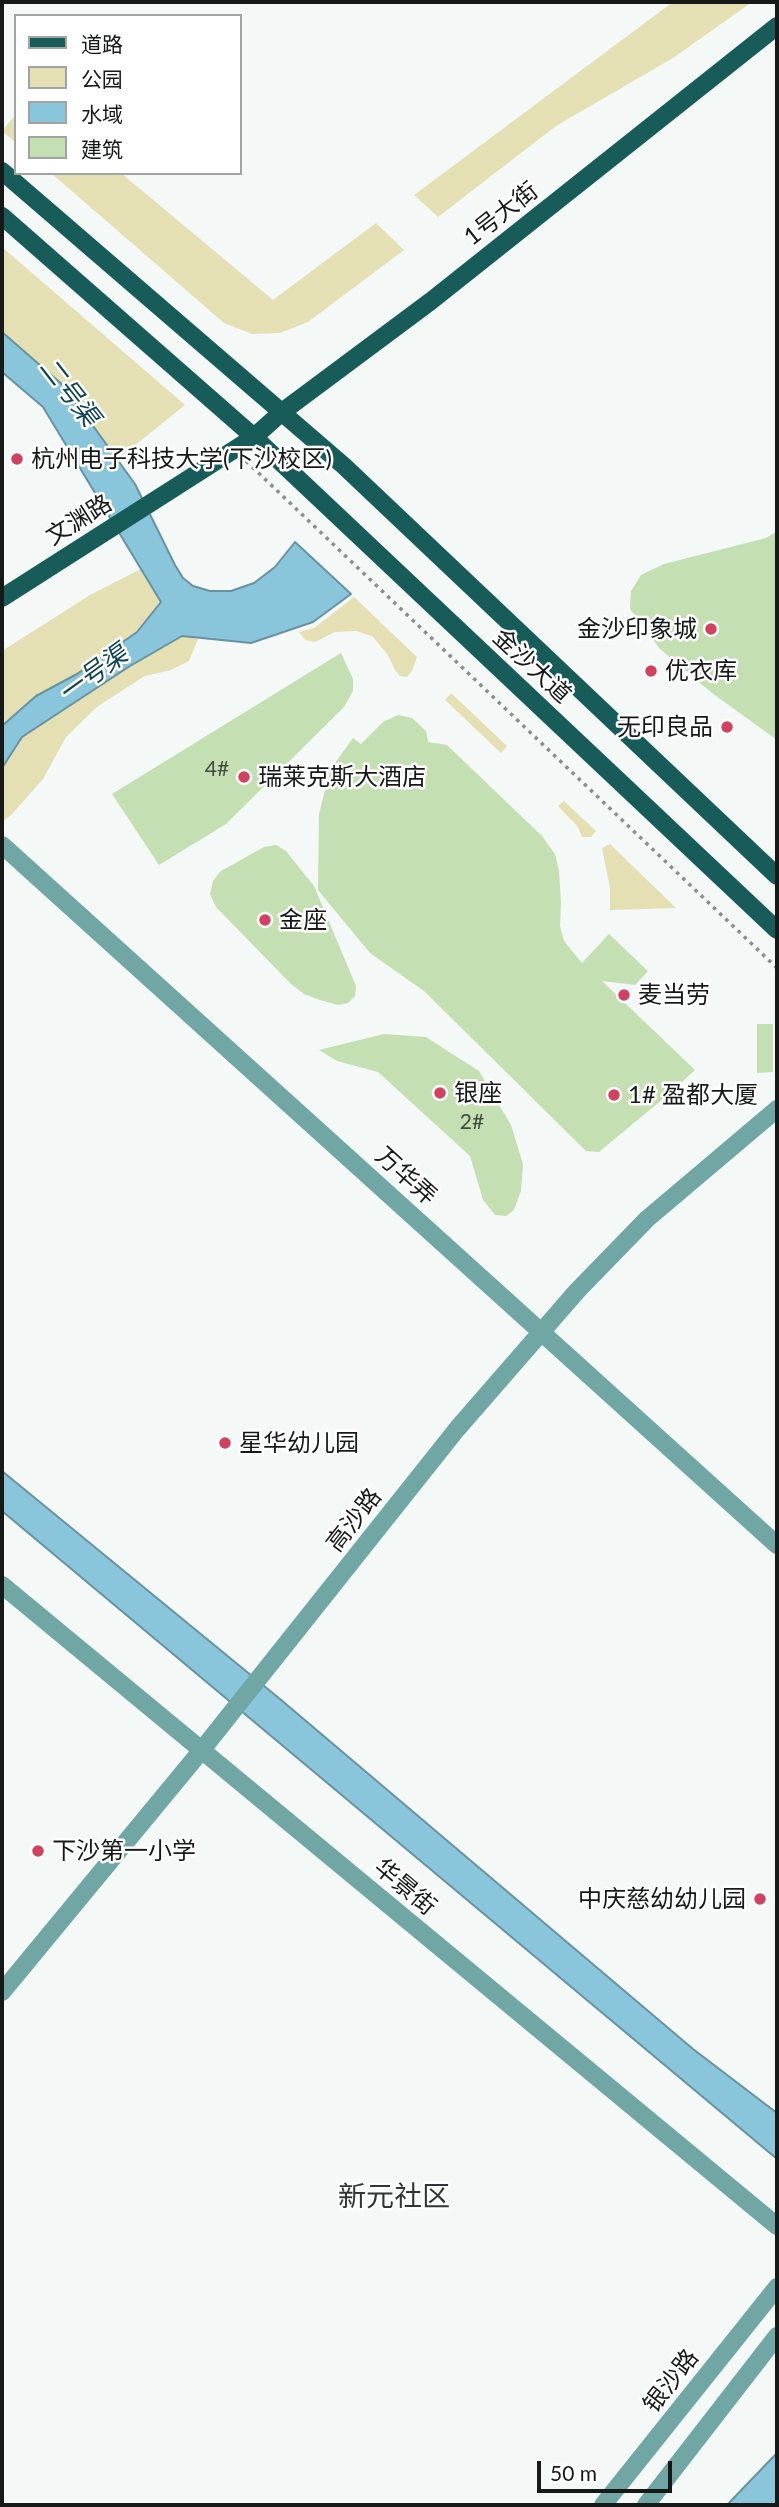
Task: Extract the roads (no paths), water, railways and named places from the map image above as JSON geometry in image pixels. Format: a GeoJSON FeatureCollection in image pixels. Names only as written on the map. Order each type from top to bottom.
{"type":"FeatureCollection","features":[{"type":"Feature","properties":{"kind":"main road","name":"1号大街"},"geometry":{"type":"LineString","coordinates":[[254,438],[282,412],[430,301],[777,26]]}},
{"type":"Feature","properties":{"kind":"main road","name":"金沙大道"},"geometry":{"type":"LineString","coordinates":[[2,171],[354,475],[777,876]]}},
{"type":"Feature","properties":{"kind":"main road","name":"金沙大道"},"geometry":{"type":"LineString","coordinates":[[2,216],[254,438],[777,930]]}},
{"type":"Feature","properties":{"kind":"main road","name":"文渊路"},"geometry":{"type":"LineString","coordinates":[[2,598],[254,438]]}},
{"type":"Feature","properties":{"kind":"street","name":"万华弄"},"geometry":{"type":"LineString","coordinates":[[2,845],[777,1545]]}},
{"type":"Feature","properties":{"kind":"street","name":"高沙路"},"geometry":{"type":"LineString","coordinates":[[2,1992],[201,1751],[457,1429],[576,1292],[647,1219],[777,1109]]}},
{"type":"Feature","properties":{"kind":"street","name":"华景街"},"geometry":{"type":"LineString","coordinates":[[2,1585],[777,2226]]}},
{"type":"Feature","properties":{"kind":"street","name":"银沙路"},"geometry":{"type":"LineString","coordinates":[[603,2505],[777,2287]]}},
{"type":"Feature","properties":{"kind":"street"},"geometry":{"type":"LineString","coordinates":[[646,2505],[777,2336]]}},
{"type":"Feature","properties":{"kind":"water","name":"一号渠"},"geometry":{"type":"Polygon","coordinates":[[[2,332],[65,387],[135,484],[175,565],[183,578],[193,586],[210,591],[231,591],[254,583],[275,567],[295,542],[351,594],[313,622],[251,643],[182,636],[130,666],[22,737],[2,768],[2,726],[36,696],[77,674],[137,632],[161,602],[43,407],[2,372],[2,332]]]}},
{"type":"Feature","properties":{"kind":"water"},"geometry":{"type":"Polygon","coordinates":[[[2,1471],[280,1699],[693,2049],[777,2113],[777,2159],[2,1511],[2,1471]]]}},
{"type":"Feature","properties":{"kind":"water"},"geometry":{"type":"Polygon","coordinates":[[[777,2454],[777,2505],[727,2505],[775,2455],[777,2454]]]}},
{"type":"Feature","properties":{"kind":"place","name":"杭州电子科技大学(下沙校区)"},"geometry":{"type":"Point","coordinates":[17,459]}},
{"type":"Feature","properties":{"kind":"place","name":"金沙印象城"},"geometry":{"type":"Point","coordinates":[711,629]}},
{"type":"Feature","properties":{"kind":"place","name":"优衣库"},"geometry":{"type":"Point","coordinates":[651,671]}},
{"type":"Feature","properties":{"kind":"place","name":"无印良品"},"geometry":{"type":"Point","coordinates":[727,727]}},
{"type":"Feature","properties":{"kind":"place","name":"瑞莱克斯大酒店"},"geometry":{"type":"Point","coordinates":[244,777]}},
{"type":"Feature","properties":{"kind":"place","name":"金座"},"geometry":{"type":"Point","coordinates":[265,920]}},
{"type":"Feature","properties":{"kind":"place","name":"麦当劳"},"geometry":{"type":"Point","coordinates":[624,995]}},
{"type":"Feature","properties":{"kind":"place","name":"银座"},"geometry":{"type":"Point","coordinates":[440,1093]}},
{"type":"Feature","properties":{"kind":"place","name":"1# 盈都大厦"},"geometry":{"type":"Point","coordinates":[614,1095]}},
{"type":"Feature","properties":{"kind":"place","name":"星华幼儿园"},"geometry":{"type":"Point","coordinates":[225,1443]}},
{"type":"Feature","properties":{"kind":"place","name":"下沙第一小学"},"geometry":{"type":"Point","coordinates":[38,1851]}},
{"type":"Feature","properties":{"kind":"place","name":"中庆慈幼幼儿园"},"geometry":{"type":"Point","coordinates":[760,1899]}},
{"type":"Feature","properties":{"kind":"district","name":"新元社区"},"geometry":{"type":"Point","coordinates":[394,2197]}},
{"type":"Feature","properties":{"kind":"water label","name":"二号渠"},"geometry":{"type":"Point","coordinates":[69,392]}}]}
